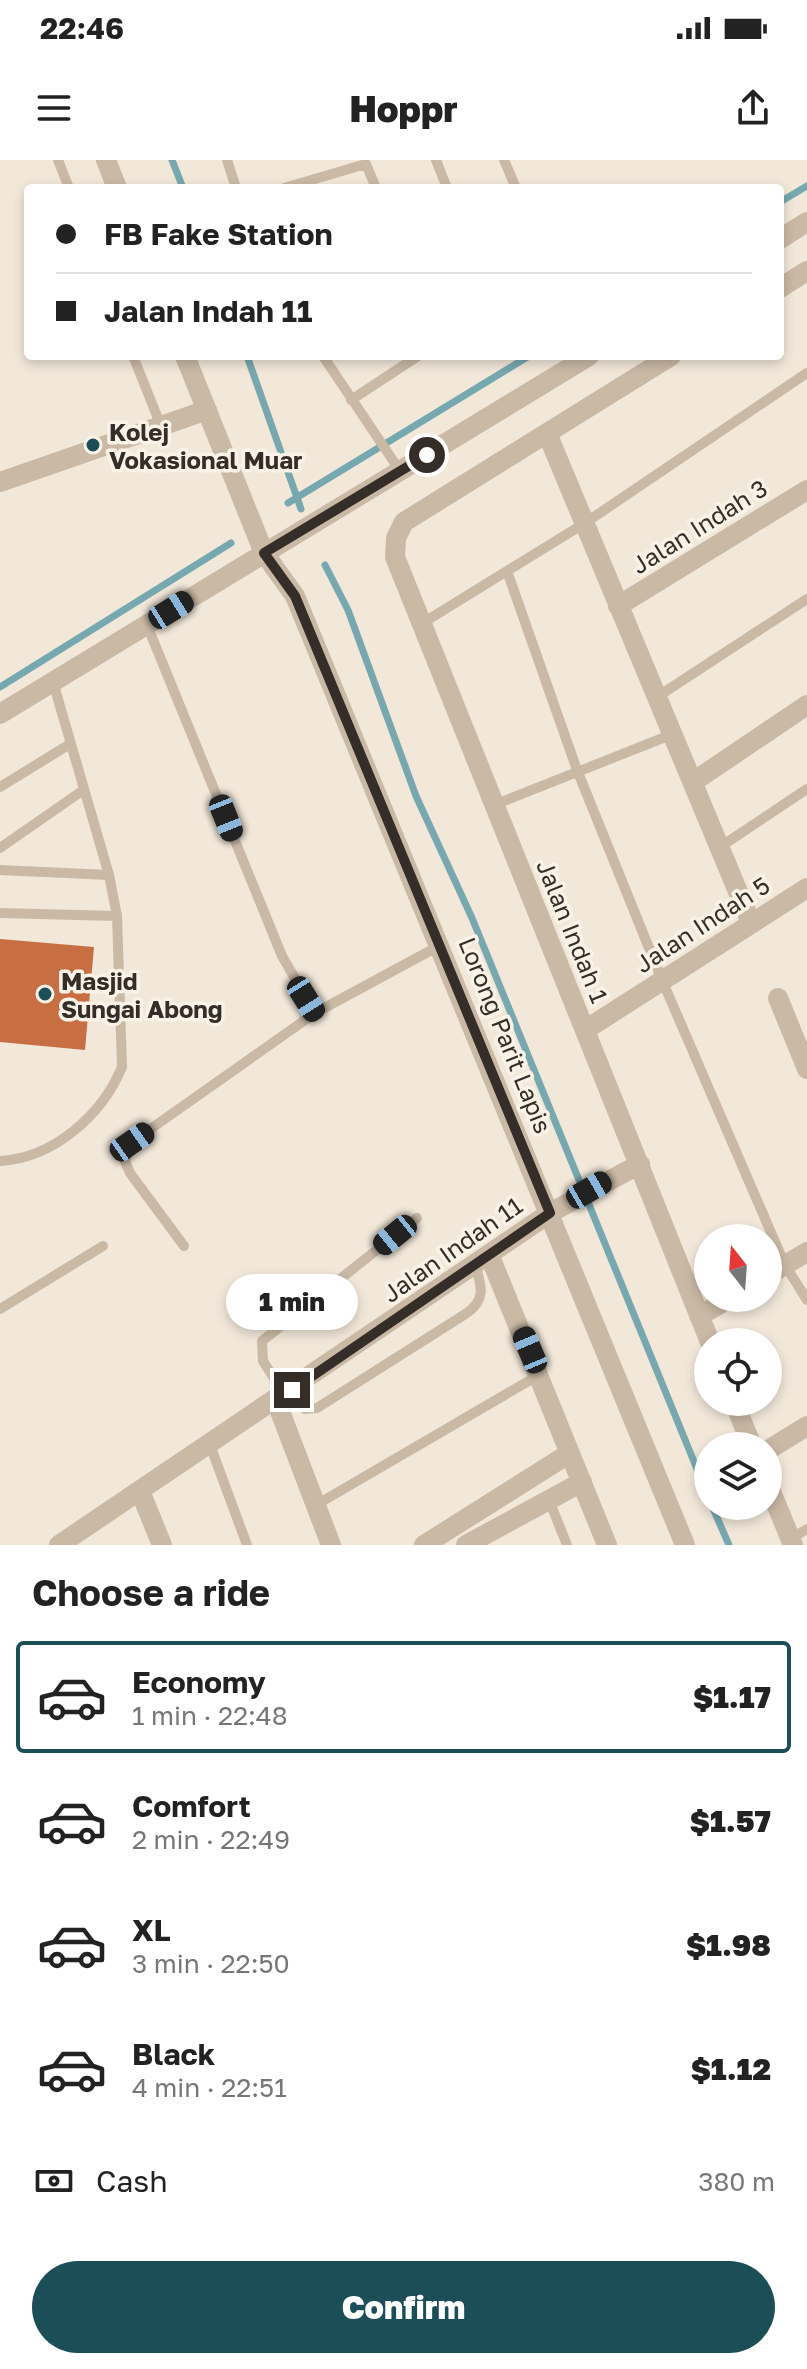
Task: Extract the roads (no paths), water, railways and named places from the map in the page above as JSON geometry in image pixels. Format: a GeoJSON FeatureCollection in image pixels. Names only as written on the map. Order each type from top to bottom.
{"type":"FeatureCollection","features":[{"type":"Feature","properties":{"kind":"street"},"geometry":{"type":"LineString","coordinates":[[106,160],[115,184]]}},
{"type":"Feature","properties":{"kind":"street"},"geometry":{"type":"LineString","coordinates":[[784,236],[807,222]]}},
{"type":"Feature","properties":{"kind":"street"},"geometry":{"type":"LineString","coordinates":[[784,285],[807,271]]}},
{"type":"Feature","properties":{"kind":"street","name":"Lorong Parit Lapis"},"geometry":{"type":"LineString","coordinates":[[187,360],[264,553],[295,596],[440,945],[559,1208],[685,1545]]}},
{"type":"Feature","properties":{"kind":"street"},"geometry":{"type":"LineString","coordinates":[[0,714],[264,553],[395,463],[582,360]]}},
{"type":"Feature","properties":{"kind":"street"},"geometry":{"type":"LineString","coordinates":[[665,360],[547,433],[751,923]]}},
{"type":"Feature","properties":{"kind":"street"},"geometry":{"type":"LineString","coordinates":[[0,482],[207,410]]}},
{"type":"Feature","properties":{"kind":"street","name":"Jalan Indah 1"},"geometry":{"type":"LineString","coordinates":[[547,433],[404,522],[396,538],[395,557],[704,1328]]}},
{"type":"Feature","properties":{"kind":"street","name":"Jalan Indah 3"},"geometry":{"type":"LineString","coordinates":[[618,606],[807,490]]}},
{"type":"Feature","properties":{"kind":"street"},"geometry":{"type":"LineString","coordinates":[[693,782],[807,705]]}},
{"type":"Feature","properties":{"kind":"street","name":"Jalan Indah 5"},"geometry":{"type":"LineString","coordinates":[[585,1030],[807,888]]}},
{"type":"Feature","properties":{"kind":"street"},"geometry":{"type":"LineString","coordinates":[[778,998],[807,1069]]}},
{"type":"Feature","properties":{"kind":"street","name":"Jalan Indah 11"},"geometry":{"type":"LineString","coordinates":[[72,1541],[140,1491],[482,1259],[559,1208],[640,1164]]}},
{"type":"Feature","properties":{"kind":"street"},"geometry":{"type":"LineString","coordinates":[[782,1267],[807,1252]]}},
{"type":"Feature","properties":{"kind":"street"},"geometry":{"type":"LineString","coordinates":[[482,1259],[540,1374],[607,1545]]}},
{"type":"Feature","properties":{"kind":"street"},"geometry":{"type":"LineString","coordinates":[[699,1316],[706,1312]]}},
{"type":"Feature","properties":{"kind":"street"},"geometry":{"type":"LineString","coordinates":[[284,1395],[331,1545]]}},
{"type":"Feature","properties":{"kind":"street"},"geometry":{"type":"LineString","coordinates":[[782,1441],[807,1426]]}},
{"type":"Feature","properties":{"kind":"street"},"geometry":{"type":"LineString","coordinates":[[424,1545],[570,1453]]}},
{"type":"Feature","properties":{"kind":"street"},"geometry":{"type":"LineString","coordinates":[[466,1545],[582,1482]]}},
{"type":"Feature","properties":{"kind":"street"},"geometry":{"type":"LineString","coordinates":[[140,1491],[162,1545]]}},
{"type":"Feature","properties":{"kind":"street"},"geometry":{"type":"LineString","coordinates":[[782,1510],[797,1538]]}},
{"type":"Feature","properties":{"kind":"lane"},"geometry":{"type":"LineString","coordinates":[[58,160],[67,184]]}},
{"type":"Feature","properties":{"kind":"lane"},"geometry":{"type":"LineString","coordinates":[[227,160],[235,184]]}},
{"type":"Feature","properties":{"kind":"lane"},"geometry":{"type":"LineString","coordinates":[[436,160],[445,184]]}},
{"type":"Feature","properties":{"kind":"lane"},"geometry":{"type":"LineString","coordinates":[[504,160],[514,184]]}},
{"type":"Feature","properties":{"kind":"lane"},"geometry":{"type":"LineString","coordinates":[[298,184],[372,162],[375,184]]}},
{"type":"Feature","properties":{"kind":"lane"},"geometry":{"type":"LineString","coordinates":[[135,360],[161,426]]}},
{"type":"Feature","properties":{"kind":"lane"},"geometry":{"type":"LineString","coordinates":[[326,360],[395,463]]}},
{"type":"Feature","properties":{"kind":"lane"},"geometry":{"type":"LineString","coordinates":[[351,400],[412,360]]}},
{"type":"Feature","properties":{"kind":"lane"},"geometry":{"type":"LineString","coordinates":[[421,624],[585,523],[807,373]]}},
{"type":"Feature","properties":{"kind":"lane"},"geometry":{"type":"LineString","coordinates":[[507,571],[577,770],[758,1224]]}},
{"type":"Feature","properties":{"kind":"lane"},"geometry":{"type":"LineString","coordinates":[[657,697],[807,599]]}},
{"type":"Feature","properties":{"kind":"lane"},"geometry":{"type":"LineString","coordinates":[[147,625],[282,956],[315,1013]]}},
{"type":"Feature","properties":{"kind":"lane"},"geometry":{"type":"LineString","coordinates":[[0,1161],[30,1154],[67,1136],[93,1115],[112,1090],[122,1067],[117,916],[109,875],[82,791],[53,682]]}},
{"type":"Feature","properties":{"kind":"lane"},"geometry":{"type":"LineString","coordinates":[[494,805],[673,734]]}},
{"type":"Feature","properties":{"kind":"lane"},"geometry":{"type":"LineString","coordinates":[[0,787],[70,744]]}},
{"type":"Feature","properties":{"kind":"lane"},"geometry":{"type":"LineString","coordinates":[[720,847],[807,789]]}},
{"type":"Feature","properties":{"kind":"lane"},"geometry":{"type":"LineString","coordinates":[[0,848],[82,791]]}},
{"type":"Feature","properties":{"kind":"lane"},"geometry":{"type":"LineString","coordinates":[[0,870],[109,875]]}},
{"type":"Feature","properties":{"kind":"lane"},"geometry":{"type":"LineString","coordinates":[[0,913],[117,916]]}},
{"type":"Feature","properties":{"kind":"lane"},"geometry":{"type":"LineString","coordinates":[[184,1246],[130,1173],[125,1161],[132,1142],[315,1013],[440,945]]}},
{"type":"Feature","properties":{"kind":"lane"},"geometry":{"type":"LineString","coordinates":[[417,1218],[262,1341],[263,1361],[284,1395],[305,1409],[317,1408],[467,1313],[478,1305],[482,1297],[482,1259]]}},
{"type":"Feature","properties":{"kind":"lane"},"geometry":{"type":"LineString","coordinates":[[0,1309],[103,1246]]}},
{"type":"Feature","properties":{"kind":"lane"},"geometry":{"type":"LineString","coordinates":[[782,1276],[807,1300]]}},
{"type":"Feature","properties":{"kind":"lane"},"geometry":{"type":"LineString","coordinates":[[316,1505],[540,1374]]}},
{"type":"Feature","properties":{"kind":"lane"},"geometry":{"type":"LineString","coordinates":[[210,1445],[247,1545]]}},
{"type":"Feature","properties":{"kind":"lane"},"geometry":{"type":"LineString","coordinates":[[548,1498],[567,1545]]}},
{"type":"Feature","properties":{"kind":"waterway"},"geometry":{"type":"LineString","coordinates":[[172,160],[181,184]]}},
{"type":"Feature","properties":{"kind":"waterway"},"geometry":{"type":"LineString","coordinates":[[784,200],[807,186]]}},
{"type":"Feature","properties":{"kind":"waterway"},"geometry":{"type":"LineString","coordinates":[[248,360],[301,509]]}},
{"type":"Feature","properties":{"kind":"waterway"},"geometry":{"type":"LineString","coordinates":[[288,503],[522,360]]}},
{"type":"Feature","properties":{"kind":"waterway"},"geometry":{"type":"LineString","coordinates":[[0,687],[231,543]]}},
{"type":"Feature","properties":{"kind":"waterway"},"geometry":{"type":"LineString","coordinates":[[325,565],[348,610],[416,796],[472,918],[694,1462]]}},
{"type":"Feature","properties":{"kind":"waterway"},"geometry":{"type":"LineString","coordinates":[[718,1520],[729,1545]]}},
{"type":"Feature","properties":{"kind":"place","name":"Kolej Vokasional Muar"},"geometry":{"type":"Point","coordinates":[93,445]}},
{"type":"Feature","properties":{"kind":"place","name":"Masjid Sungai Abong"},"geometry":{"type":"Point","coordinates":[45,994]}}]}
